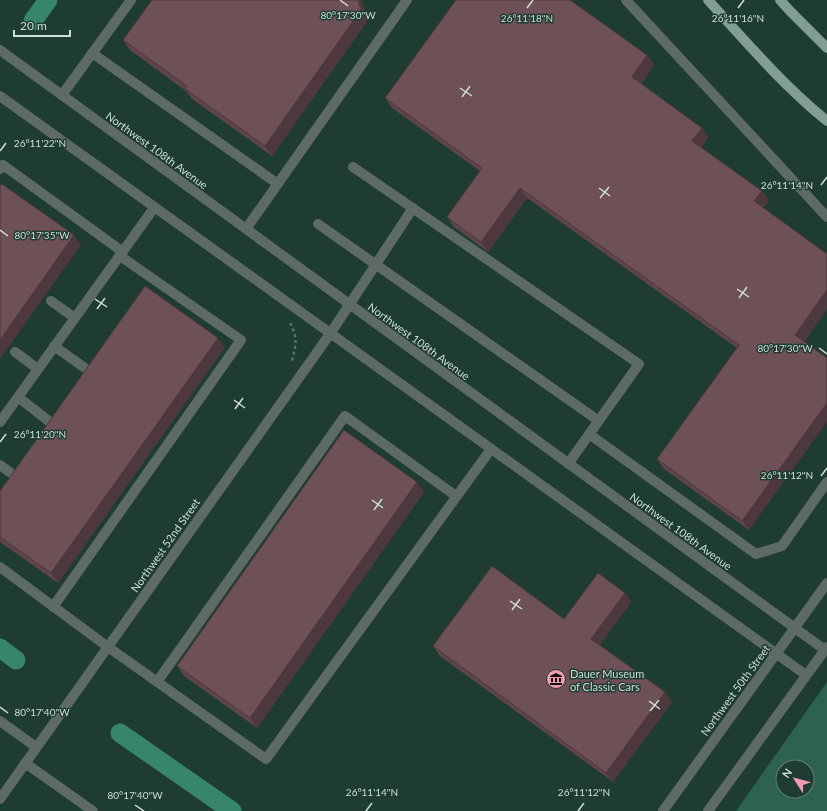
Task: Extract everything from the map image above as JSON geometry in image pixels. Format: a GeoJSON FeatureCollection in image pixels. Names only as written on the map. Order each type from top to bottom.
{"type":"FeatureCollection","features":[{"type":"Feature","properties":{"kind":"main road"},"geometry":{"type":"LineString","coordinates":[[708,0],[767,66],[802,101],[827,121]]}},
{"type":"Feature","properties":{"kind":"main road"},"geometry":{"type":"LineString","coordinates":[[780,0],[827,48]]}},
{"type":"Feature","properties":{"kind":"street"},"geometry":{"type":"LineString","coordinates":[[62,95],[131,0]]}},
{"type":"Feature","properties":{"kind":"street"},"geometry":{"type":"LineString","coordinates":[[246,230],[407,0]]}},
{"type":"Feature","properties":{"kind":"street"},"geometry":{"type":"LineString","coordinates":[[626,0],[827,217]]}},
{"type":"Feature","properties":{"kind":"street","name":"Northwest 108th Avenue"},"geometry":{"type":"LineString","coordinates":[[0,50],[794,628],[826,648]]}},
{"type":"Feature","properties":{"kind":"street"},"geometry":{"type":"LineString","coordinates":[[92,53],[278,184]]}},
{"type":"Feature","properties":{"kind":"street"},"geometry":{"type":"LineString","coordinates":[[0,96],[806,675]]}},
{"type":"Feature","properties":{"kind":"street"},"geometry":{"type":"LineString","coordinates":[[0,169],[3,165],[121,254],[241,340],[53,607]]}},
{"type":"Feature","properties":{"kind":"street"},"geometry":{"type":"LineString","coordinates":[[353,167],[639,364],[568,464]]}},
{"type":"Feature","properties":{"kind":"street"},"geometry":{"type":"LineString","coordinates":[[0,422],[154,208]]}},
{"type":"Feature","properties":{"kind":"street","name":"Northwest 52nd Street"},"geometry":{"type":"LineString","coordinates":[[0,799],[330,334],[412,208]]}},
{"type":"Feature","properties":{"kind":"street"},"geometry":{"type":"LineString","coordinates":[[318,224],[599,421]]}},
{"type":"Feature","properties":{"kind":"street"},"geometry":{"type":"LineString","coordinates":[[51,301],[75,318]]}},
{"type":"Feature","properties":{"kind":"street"},"geometry":{"type":"LineString","coordinates":[[54,346],[85,368]]}},
{"type":"Feature","properties":{"kind":"street"},"geometry":{"type":"LineString","coordinates":[[15,352],[38,369]]}},
{"type":"Feature","properties":{"kind":"street"},"geometry":{"type":"LineString","coordinates":[[18,397],[50,422]]}},
{"type":"Feature","properties":{"kind":"street"},"geometry":{"type":"LineString","coordinates":[[157,682],[345,416],[456,496]]}},
{"type":"Feature","properties":{"kind":"street"},"geometry":{"type":"LineString","coordinates":[[589,434],[756,554],[782,546],[827,482]]}},
{"type":"Feature","properties":{"kind":"street"},"geometry":{"type":"LineString","coordinates":[[0,567],[108,647],[266,759],[491,449]]}},
{"type":"Feature","properties":{"kind":"street"},"geometry":{"type":"LineString","coordinates":[[0,465],[11,473]]}},
{"type":"Feature","properties":{"kind":"street","name":"Northwest 50th Street"},"geometry":{"type":"LineString","coordinates":[[663,811],[827,583]]}},
{"type":"Feature","properties":{"kind":"street"},"geometry":{"type":"LineString","coordinates":[[708,811],[826,648]]}},
{"type":"Feature","properties":{"kind":"street"},"geometry":{"type":"LineString","coordinates":[[0,721],[36,747]]}},
{"type":"Feature","properties":{"kind":"street"},"geometry":{"type":"LineString","coordinates":[[25,763],[93,811]]}},
{"type":"Feature","properties":{"kind":"path"},"geometry":{"type":"LineString","coordinates":[[289,321],[295,332],[296,345],[289,367]]}},
{"type":"Feature","properties":{"kind":"green space"},"geometry":{"type":"Polygon","coordinates":[[[827,682],[827,811],[736,811],[827,682]]]}},
{"type":"Feature","properties":{"kind":"building"},"geometry":{"type":"Polygon","coordinates":[[[152,0],[358,0],[361,10],[265,146],[185,89],[187,86],[123,40],[152,0]]]}},
{"type":"Feature","properties":{"kind":"building"},"geometry":{"type":"Polygon","coordinates":[[[456,0],[570,0],[647,55],[632,77],[702,128],[692,141],[762,191],[754,201],[827,254],[827,290],[795,335],[827,358],[827,403],[742,521],[657,459],[739,345],[520,188],[481,242],[447,217],[482,168],[385,98],[456,0]]]}},
{"type":"Feature","properties":{"kind":"building"},"geometry":{"type":"Polygon","coordinates":[[[2,184],[74,235],[0,340],[0,186],[2,184]]]}},
{"type":"Feature","properties":{"kind":"building"},"geometry":{"type":"Polygon","coordinates":[[[145,286],[218,338],[51,573],[0,537],[0,491],[145,286]]]}},
{"type":"Feature","properties":{"kind":"building"},"geometry":{"type":"Polygon","coordinates":[[[344,430],[417,482],[250,718],[177,666],[344,430]]]}},
{"type":"Feature","properties":{"kind":"building","name":"Dauer Museum of Classic Cars"},"geometry":{"type":"Polygon","coordinates":[[[492,566],[564,619],[598,573],[625,593],[591,639],[665,692],[606,773],[433,646],[492,566]]]}},
{"type":"Feature","properties":{"kind":"waterway"},"geometry":{"type":"LineString","coordinates":[[33,21],[48,0]]}},
{"type":"Feature","properties":{"kind":"waterway"},"geometry":{"type":"LineString","coordinates":[[0,648],[16,660]]}},
{"type":"Feature","properties":{"kind":"waterway"},"geometry":{"type":"LineString","coordinates":[[120,733],[232,811]]}},
{"type":"Feature","properties":{"kind":"place","name":"Dauer Museum of Classic Cars"},"geometry":{"type":"Point","coordinates":[556,679]}}]}
